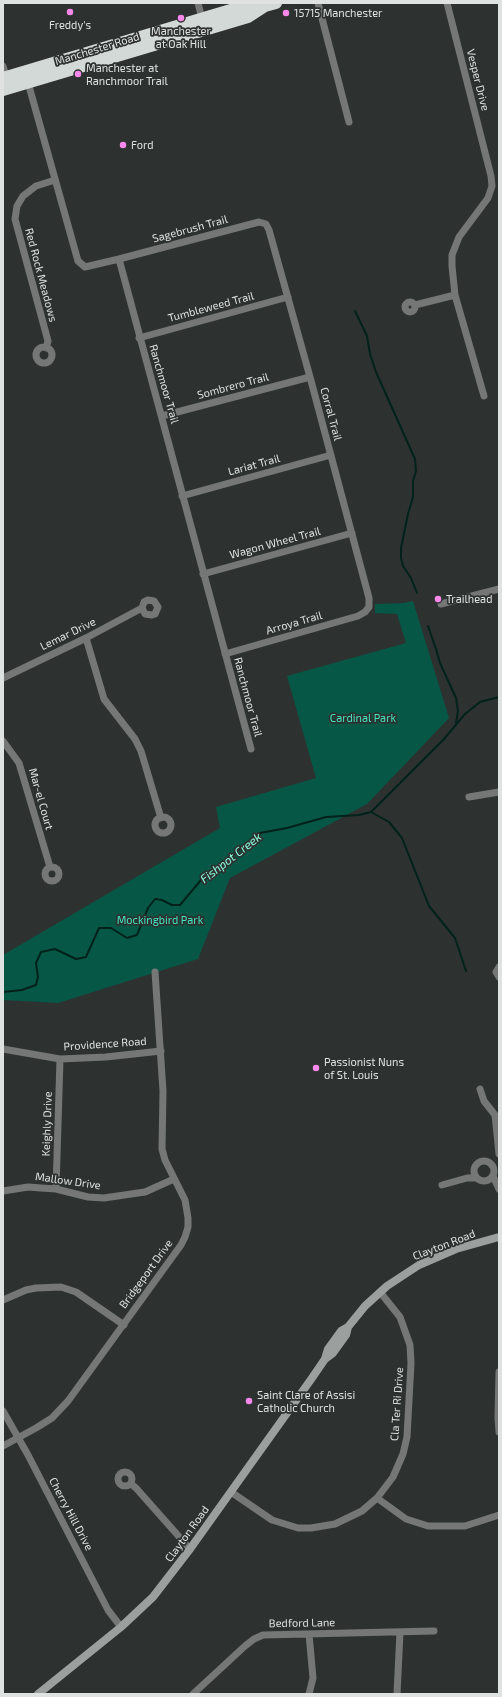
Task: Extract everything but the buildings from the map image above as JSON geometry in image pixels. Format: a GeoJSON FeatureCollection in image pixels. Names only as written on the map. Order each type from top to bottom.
{"type":"FeatureCollection","features":[{"type":"Feature","properties":{"kind":"highway","name":"Manchester Road"},"geometry":{"type":"LineString","coordinates":[[26,77],[244,6],[270,5]]}},
{"type":"Feature","properties":{"kind":"highway","name":"Manchester Road"},"geometry":{"type":"LineString","coordinates":[[5,80],[26,77],[248,18],[270,5]]}},
{"type":"Feature","properties":{"kind":"main road","name":"Clayton Road"},"geometry":{"type":"LineString","coordinates":[[38,1694],[121,1628],[153,1597],[190,1549],[325,1359],[328,1349],[341,1331],[348,1327],[365,1306],[380,1292],[408,1271],[425,1262],[456,1249],[499,1237]]}},
{"type":"Feature","properties":{"kind":"street"},"geometry":{"type":"LineString","coordinates":[[198,3],[202,19]]}},
{"type":"Feature","properties":{"kind":"street"},"geometry":{"type":"LineString","coordinates":[[318,3],[348,122]]}},
{"type":"Feature","properties":{"kind":"street","name":"Vesper Drive"},"geometry":{"type":"LineString","coordinates":[[447,3],[491,176],[492,186],[488,198],[458,238],[454,247],[452,266],[455,295],[484,396]]}},
{"type":"Feature","properties":{"kind":"street"},"geometry":{"type":"LineString","coordinates":[[26,77],[79,263],[85,267],[119,259]]}},
{"type":"Feature","properties":{"kind":"street","name":"Red Rock Meadows"},"geometry":{"type":"LineString","coordinates":[[46,348],[48,341],[15,219],[17,206],[23,196],[36,186],[55,180]]}},
{"type":"Feature","properties":{"kind":"street","name":"Sagebrush Trail"},"geometry":{"type":"LineString","coordinates":[[119,259],[259,222],[266,224]]}},
{"type":"Feature","properties":{"kind":"street","name":"Corral Trail"},"geometry":{"type":"LineString","coordinates":[[266,224],[288,297],[352,533],[369,598],[367,610]]}},
{"type":"Feature","properties":{"kind":"street","name":"Ranchmoor Trail"},"geometry":{"type":"LineString","coordinates":[[119,259],[139,338],[162,416],[182,496],[251,749]]}},
{"type":"Feature","properties":{"kind":"street"},"geometry":{"type":"LineString","coordinates":[[415,305],[455,295]]}},
{"type":"Feature","properties":{"kind":"street","name":"Tumbleweed Trail"},"geometry":{"type":"LineString","coordinates":[[139,338],[288,297]]}},
{"type":"Feature","properties":{"kind":"street","name":"Sombrero Trail"},"geometry":{"type":"LineString","coordinates":[[162,416],[310,377]]}},
{"type":"Feature","properties":{"kind":"street","name":"Lariat Trail"},"geometry":{"type":"LineString","coordinates":[[182,496],[331,455]]}},
{"type":"Feature","properties":{"kind":"street","name":"Wagon Wheel Trail"},"geometry":{"type":"LineString","coordinates":[[203,574],[352,533]]}},
{"type":"Feature","properties":{"kind":"street"},"geometry":{"type":"LineString","coordinates":[[441,604],[499,589]]}},
{"type":"Feature","properties":{"kind":"street","name":"Lemar Drive"},"geometry":{"type":"LineString","coordinates":[[3,678],[86,638],[142,608]]}},
{"type":"Feature","properties":{"kind":"street","name":"Arroya Trail"},"geometry":{"type":"LineString","coordinates":[[225,654],[358,616],[367,610]]}},
{"type":"Feature","properties":{"kind":"street"},"geometry":{"type":"LineString","coordinates":[[86,638],[104,699],[135,739],[141,751],[161,818]]}},
{"type":"Feature","properties":{"kind":"street","name":"Mar-el Court"},"geometry":{"type":"LineString","coordinates":[[3,741],[19,763],[50,867]]}},
{"type":"Feature","properties":{"kind":"street"},"geometry":{"type":"LineString","coordinates":[[469,797],[499,792]]}},
{"type":"Feature","properties":{"kind":"street"},"geometry":{"type":"LineString","coordinates":[[499,967],[496,972],[499,977]]}},
{"type":"Feature","properties":{"kind":"street","name":"Bridgeport Drive"},"geometry":{"type":"LineString","coordinates":[[3,1446],[36,1428],[61,1410],[124,1325],[183,1241],[188,1227],[188,1210],[185,1200],[165,1160],[162,1149],[163,1091],[155,972]]}},
{"type":"Feature","properties":{"kind":"street","name":"Providence Road"},"geometry":{"type":"LineString","coordinates":[[3,1049],[60,1059],[106,1057],[161,1051]]}},
{"type":"Feature","properties":{"kind":"street","name":"Keighly Drive"},"geometry":{"type":"LineString","coordinates":[[56,1189],[60,1059]]}},
{"type":"Feature","properties":{"kind":"street"},"geometry":{"type":"LineString","coordinates":[[480,1089],[484,1101],[495,1115],[499,1154]]}},
{"type":"Feature","properties":{"kind":"street"},"geometry":{"type":"LineString","coordinates":[[476,1178],[474,1169],[478,1164],[484,1161],[490,1163],[494,1167],[493,1176],[499,1189]]}},
{"type":"Feature","properties":{"kind":"street"},"geometry":{"type":"LineString","coordinates":[[442,1185],[468,1178],[476,1178],[485,1182],[493,1176]]}},
{"type":"Feature","properties":{"kind":"street","name":"Mallow Drive"},"geometry":{"type":"LineString","coordinates":[[3,1191],[28,1187],[56,1189],[88,1197],[119,1196],[145,1192],[174,1179]]}},
{"type":"Feature","properties":{"kind":"street"},"geometry":{"type":"LineString","coordinates":[[3,1300],[26,1290],[61,1287],[76,1292],[124,1325]]}},
{"type":"Feature","properties":{"kind":"street","name":"Cla Ter Ri Drive"},"geometry":{"type":"LineString","coordinates":[[231,1492],[272,1520],[298,1528],[322,1527],[334,1524],[362,1511],[377,1498],[392,1477],[403,1454],[407,1437],[411,1363],[410,1345],[404,1324],[380,1292]]}},
{"type":"Feature","properties":{"kind":"street"},"geometry":{"type":"LineString","coordinates":[[499,1372],[499,1432]]}},
{"type":"Feature","properties":{"kind":"street","name":"Cherry Hill Drive"},"geometry":{"type":"LineString","coordinates":[[3,1411],[108,1610],[121,1628]]}},
{"type":"Feature","properties":{"kind":"street"},"geometry":{"type":"LineString","coordinates":[[131,1484],[190,1549]]}},
{"type":"Feature","properties":{"kind":"street"},"geometry":{"type":"LineString","coordinates":[[377,1498],[406,1519],[428,1526],[465,1526],[499,1515]]}},
{"type":"Feature","properties":{"kind":"street","name":"Bedford Lane"},"geometry":{"type":"LineString","coordinates":[[192,1694],[254,1638],[263,1635],[434,1631]]}},
{"type":"Feature","properties":{"kind":"street"},"geometry":{"type":"LineString","coordinates":[[397,1694],[400,1632]]}},
{"type":"Feature","properties":{"kind":"street"},"geometry":{"type":"LineString","coordinates":[[309,1634],[313,1678],[309,1694]]}},
{"type":"Feature","properties":{"kind":"green space"},"geometry":{"type":"Polygon","coordinates":[[[413,601],[449,718],[367,804],[230,878],[198,959],[58,1003],[3,1000],[3,955],[220,828],[216,807],[316,778],[287,676],[406,643],[397,614],[375,613],[375,604],[404,603],[413,601]]]}},
{"type":"Feature","properties":{"kind":"waterway"},"geometry":{"type":"LineString","coordinates":[[355,311],[367,336],[370,354],[376,372],[415,459],[416,471],[413,481],[413,497],[401,548],[401,558],[403,566],[411,578],[417,593]]}},
{"type":"Feature","properties":{"kind":"waterway"},"geometry":{"type":"LineString","coordinates":[[428,626],[440,663],[456,698],[458,711],[456,723]]}},
{"type":"Feature","properties":{"kind":"waterway","name":"Fishpot Creek"},"geometry":{"type":"LineString","coordinates":[[3,992],[22,990],[36,985],[38,977],[36,963],[41,952],[55,949],[76,959],[86,957],[99,928],[111,928],[127,938],[137,935],[148,908],[155,899],[162,900],[172,905],[180,905],[201,880],[260,833],[287,828],[326,817],[359,815],[371,812],[444,739],[465,714],[480,702],[499,697]]}},
{"type":"Feature","properties":{"kind":"waterway"},"geometry":{"type":"LineString","coordinates":[[371,812],[389,822],[402,838],[429,906],[455,938],[466,971]]}},
{"type":"Feature","properties":{"kind":"place","name":"Freddy's"},"geometry":{"type":"Point","coordinates":[70,12]}},
{"type":"Feature","properties":{"kind":"place","name":"15715 Manchester"},"geometry":{"type":"Point","coordinates":[286,13]}},
{"type":"Feature","properties":{"kind":"place","name":"Manchester at Oak Hill"},"geometry":{"type":"Point","coordinates":[181,18]}},
{"type":"Feature","properties":{"kind":"place","name":"Manchester at Ranchmoor Trail"},"geometry":{"type":"Point","coordinates":[78,74]}},
{"type":"Feature","properties":{"kind":"place","name":"Ford"},"geometry":{"type":"Point","coordinates":[123,145]}},
{"type":"Feature","properties":{"kind":"place","name":"Trailhead"},"geometry":{"type":"Point","coordinates":[438,599]}},
{"type":"Feature","properties":{"kind":"place","name":"Passionist Nuns of St. Louis"},"geometry":{"type":"Point","coordinates":[316,1068]}},
{"type":"Feature","properties":{"kind":"place","name":"Saint Clare of Assisi Catholic Church"},"geometry":{"type":"Point","coordinates":[249,1401]}},
{"type":"Feature","properties":{"kind":"park label","name":"Cardinal Park"},"geometry":{"type":"Point","coordinates":[363,718]}},
{"type":"Feature","properties":{"kind":"park label","name":"Mockingbird Park"},"geometry":{"type":"Point","coordinates":[160,920]}}]}
